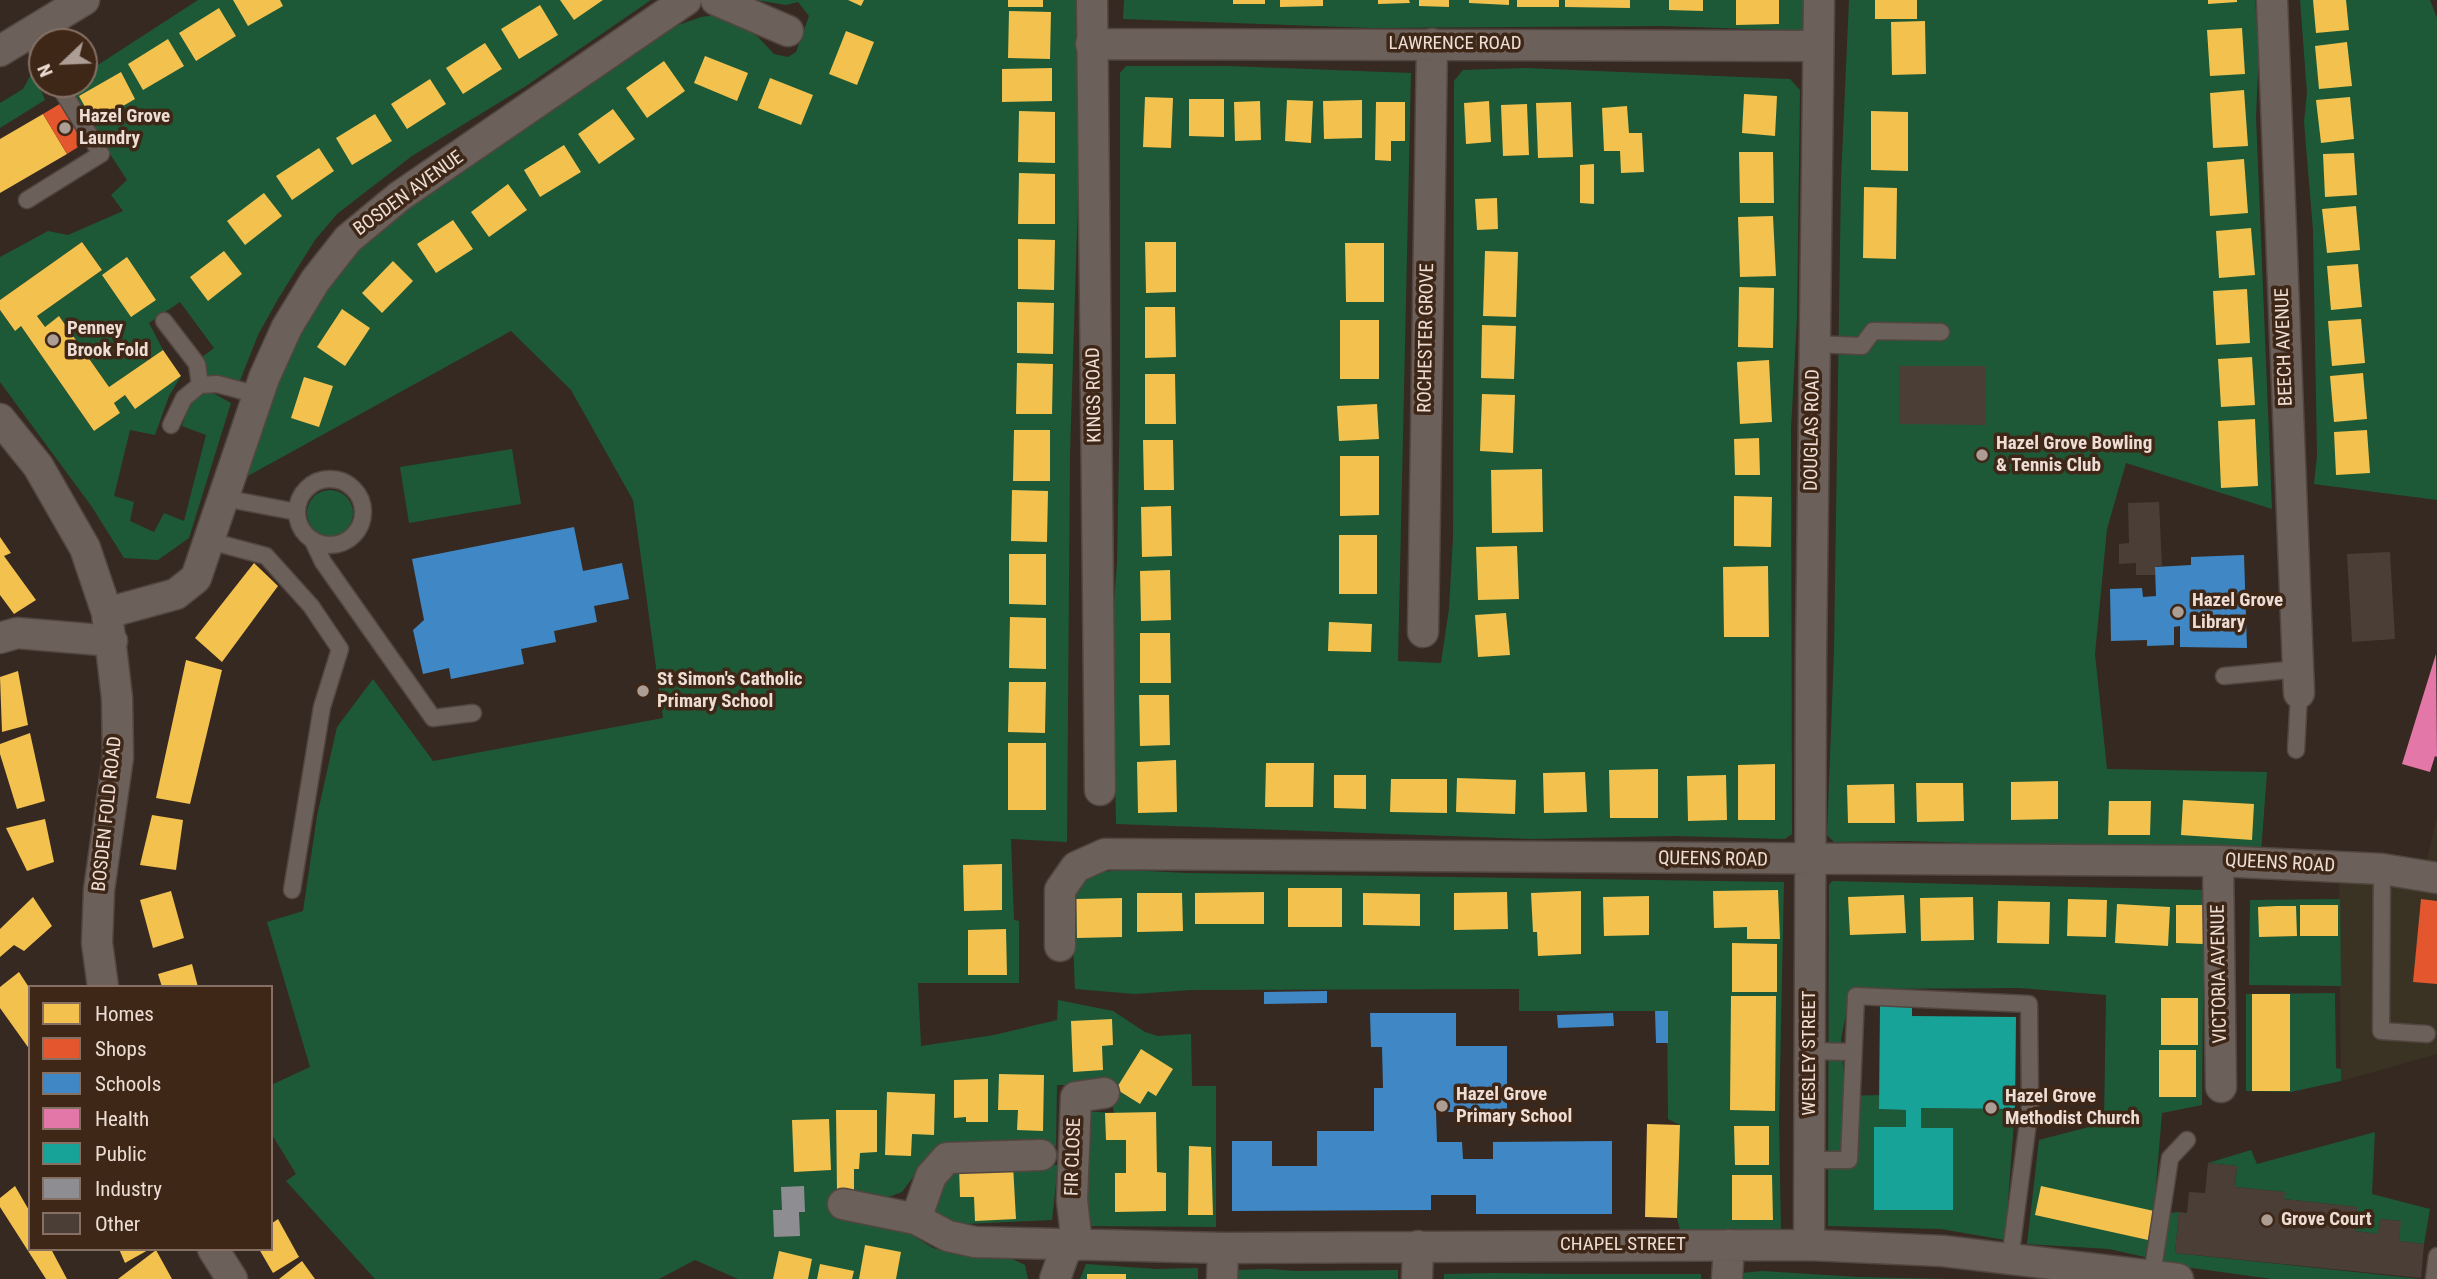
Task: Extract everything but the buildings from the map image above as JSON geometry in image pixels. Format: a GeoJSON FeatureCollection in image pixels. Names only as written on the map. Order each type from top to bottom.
{"type":"FeatureCollection","features":[{"type":"Feature","properties":{"kind":"street"},"geometry":{"type":"LineString","coordinates":[[54,28],[84,0]]}},
{"type":"Feature","properties":{"kind":"street","name":"BOSDEN AVENUE"},"geometry":{"type":"LineString","coordinates":[[110,627],[176,594],[196,578],[258,395],[287,327],[315,281],[348,239],[400,196],[686,0]]}},
{"type":"Feature","properties":{"kind":"street"},"geometry":{"type":"LineString","coordinates":[[716,0],[788,31]]}},
{"type":"Feature","properties":{"kind":"street","name":"KINGS ROAD"},"geometry":{"type":"LineString","coordinates":[[1092,0],[1100,790]]}},
{"type":"Feature","properties":{"kind":"street","name":"DOUGLAS ROAD"},"geometry":{"type":"LineString","coordinates":[[1812,861],[1814,344],[1819,0]]}},
{"type":"Feature","properties":{"kind":"street","name":"BEECH AVENUE"},"geometry":{"type":"LineString","coordinates":[[2272,0],[2299,681]]}},
{"type":"Feature","properties":{"kind":"street","name":"LAWRENCE ROAD"},"geometry":{"type":"LineString","coordinates":[[1091,44],[1818,46]]}},
{"type":"Feature","properties":{"kind":"street","name":"ROCHESTER GROVE"},"geometry":{"type":"LineString","coordinates":[[1423,632],[1432,44]]}},
{"type":"Feature","properties":{"kind":"street"},"geometry":{"type":"LineString","coordinates":[[0,51],[28,47]]}},
{"type":"Feature","properties":{"kind":"street","name":"BOSDEN FOLD ROAD"},"geometry":{"type":"LineString","coordinates":[[0,419],[38,466],[85,548],[110,627],[118,757],[99,890],[97,943],[103,985]]}},
{"type":"Feature","properties":{"kind":"street"},"geometry":{"type":"LineString","coordinates":[[0,638],[17,633],[110,627]]}},
{"type":"Feature","properties":{"kind":"street","name":"QUEENS ROAD"},"geometry":{"type":"LineString","coordinates":[[1060,946],[1060,890],[1076,867],[1105,854],[1812,861],[2218,861],[2382,869],[2437,878]]}},
{"type":"Feature","properties":{"kind":"street","name":"WESLEY STREET"},"geometry":{"type":"LineString","coordinates":[[1809,1245],[1812,861]]}},
{"type":"Feature","properties":{"kind":"street","name":"VICTORIA AVENUE"},"geometry":{"type":"LineString","coordinates":[[2218,861],[2221,1087]]}},
{"type":"Feature","properties":{"kind":"street","name":"FIR CLOSE"},"geometry":{"type":"LineString","coordinates":[[1072,1245],[1076,1097],[1104,1093]]}},
{"type":"Feature","properties":{"kind":"street"},"geometry":{"type":"LineString","coordinates":[[916,1219],[931,1175],[947,1158],[1041,1155]]}},
{"type":"Feature","properties":{"kind":"street","name":"CHAPEL STREET"},"geometry":{"type":"LineString","coordinates":[[843,1204],[916,1219],[948,1236],[975,1242],[1223,1248],[1809,1245],[1943,1251],[2165,1277]]}},
{"type":"Feature","properties":{"kind":"street"},"geometry":{"type":"LineString","coordinates":[[1055,1279],[1072,1245]]}},
{"type":"Feature","properties":{"kind":"street"},"geometry":{"type":"LineString","coordinates":[[1727,1279],[1729,1245]]}},
{"type":"Feature","properties":{"kind":"street"},"geometry":{"type":"LineString","coordinates":[[1418,1246],[1418,1279]]}},
{"type":"Feature","properties":{"kind":"street"},"geometry":{"type":"LineString","coordinates":[[1222,1279],[1223,1248]]}},
{"type":"Feature","properties":{"kind":"street"},"geometry":{"type":"LineString","coordinates":[[214,1251],[232,1279]]}},
{"type":"Feature","properties":{"kind":"lane"},"geometry":{"type":"LineString","coordinates":[[27,200],[101,154],[67,98]]}},
{"type":"Feature","properties":{"kind":"lane"},"geometry":{"type":"LineString","coordinates":[[164,321],[197,364],[200,386]]}},
{"type":"Feature","properties":{"kind":"lane"},"geometry":{"type":"LineString","coordinates":[[1814,344],[1862,346],[1873,331],[1941,332]]}},
{"type":"Feature","properties":{"kind":"lane"},"geometry":{"type":"LineString","coordinates":[[171,425],[184,398],[200,386],[217,384],[258,395]]}},
{"type":"Feature","properties":{"kind":"lane"},"geometry":{"type":"LineString","coordinates":[[313,541],[334,545],[353,536],[363,518],[360,497],[345,482],[323,479],[304,491],[297,512],[304,533],[313,541],[323,562],[433,718],[473,713]]}},
{"type":"Feature","properties":{"kind":"lane"},"geometry":{"type":"LineString","coordinates":[[223,498],[297,512]]}},
{"type":"Feature","properties":{"kind":"lane"},"geometry":{"type":"LineString","coordinates":[[210,541],[266,556],[311,607],[340,649],[322,706],[292,890]]}},
{"type":"Feature","properties":{"kind":"lane"},"geometry":{"type":"LineString","coordinates":[[2224,676],[2299,681],[2297,750]]}},
{"type":"Feature","properties":{"kind":"lane"},"geometry":{"type":"LineString","coordinates":[[2382,869],[2381,1031],[2427,1034]]}},
{"type":"Feature","properties":{"kind":"lane"},"geometry":{"type":"LineString","coordinates":[[1810,1160],[1849,1160],[1856,996],[2029,1004],[2030,1107],[2010,1259]]}},
{"type":"Feature","properties":{"kind":"lane"},"geometry":{"type":"LineString","coordinates":[[1810,1051],[1853,1052]]}},
{"type":"Feature","properties":{"kind":"lane"},"geometry":{"type":"LineString","coordinates":[[2165,1277],[2170,1158],[2187,1140]]}},
{"type":"Feature","properties":{"kind":"lane"},"geometry":{"type":"LineString","coordinates":[[2434,1279],[2437,1256]]}},
{"type":"Feature","properties":{"kind":"shaded area"},"geometry":{"type":"Polygon","coordinates":[[[2437,816],[2437,1054],[2341,1081],[2339,876],[2423,877],[2437,816]]]}},
{"type":"Feature","properties":{"kind":"green space"},"geometry":{"type":"Polygon","coordinates":[[[198,0],[651,0],[526,86],[412,156],[337,214],[315,240],[278,299],[258,335],[239,383],[208,375],[202,357],[214,348],[180,302],[149,323],[163,350],[109,387],[60,317],[45,327],[37,316],[102,270],[82,242],[0,300],[0,257],[48,231],[68,235],[123,211],[111,195],[127,180],[73,98],[98,98],[98,65],[198,0]]]}},
{"type":"Feature","properties":{"kind":"green space"},"geometry":{"type":"Polygon","coordinates":[[[756,0],[1078,0],[1079,166],[1070,454],[1067,842],[1011,839],[1014,920],[1019,921],[1019,983],[918,983],[921,1046],[994,1035],[1057,1020],[1058,1000],[1113,1011],[1145,1032],[1158,1036],[1191,1034],[1192,1086],[1216,1086],[1216,1227],[1087,1226],[1082,1111],[1114,1113],[1109,1085],[1057,1085],[1056,1146],[996,1147],[919,1169],[902,1192],[836,1209],[836,1219],[905,1231],[933,1248],[964,1256],[1004,1255],[1025,1265],[1028,1279],[738,1279],[695,1260],[659,1279],[375,1279],[286,1181],[296,1174],[273,1136],[273,1084],[310,1067],[267,922],[303,911],[317,816],[337,727],[373,679],[433,761],[663,718],[633,500],[571,390],[511,331],[246,477],[288,354],[309,314],[355,249],[383,225],[667,29],[701,17],[725,14],[758,37],[774,54],[788,57],[796,52],[809,16],[798,2],[786,5],[756,0]]]}},
{"type":"Feature","properties":{"kind":"green space"},"geometry":{"type":"Polygon","coordinates":[[[1124,0],[1804,0],[1804,31],[1664,26],[1372,28],[1123,19],[1124,0]]]}},
{"type":"Feature","properties":{"kind":"green space"},"geometry":{"type":"Polygon","coordinates":[[[1849,0],[2255,0],[2259,48],[2256,117],[2272,509],[2126,463],[2107,529],[2095,654],[2107,769],[2267,772],[2261,853],[1908,841],[1834,842],[1827,835],[1834,651],[1841,179],[1849,0]]]}},
{"type":"Feature","properties":{"kind":"green space"},"geometry":{"type":"Polygon","coordinates":[[[2300,0],[2430,0],[2437,18],[2437,500],[2314,484],[2317,456],[2313,230],[2304,122],[2307,93],[2300,0]]]}},
{"type":"Feature","properties":{"kind":"green space"},"geometry":{"type":"Polygon","coordinates":[[[1126,66],[1229,66],[1411,73],[1398,661],[1441,663],[1449,609],[1453,538],[1454,81],[1463,70],[1526,68],[1790,79],[1800,90],[1797,317],[1791,429],[1792,834],[1785,839],[1675,836],[1532,839],[1116,824],[1112,628],[1117,563],[1120,399],[1120,73],[1126,66]]]}},
{"type":"Feature","properties":{"kind":"green space"},"geometry":{"type":"Polygon","coordinates":[[[28,80],[28,98],[45,100],[0,128],[0,103],[23,89],[28,80]]]}},
{"type":"Feature","properties":{"kind":"green space"},"geometry":{"type":"Polygon","coordinates":[[[0,310],[14,330],[21,326],[94,431],[120,413],[114,403],[125,395],[135,408],[181,376],[169,396],[155,435],[130,430],[114,496],[134,502],[130,521],[154,532],[164,513],[184,521],[206,435],[182,426],[190,402],[209,391],[231,403],[189,538],[158,560],[124,558],[92,507],[0,382],[0,310]]]}},
{"type":"Feature","properties":{"kind":"green space"},"geometry":{"type":"Polygon","coordinates":[[[512,449],[521,504],[409,523],[400,467],[512,449]]]}},
{"type":"Feature","properties":{"kind":"green space"},"geometry":{"type":"Polygon","coordinates":[[[330,490],[346,497],[353,513],[346,529],[330,536],[314,529],[307,513],[314,497],[330,490]]]}},
{"type":"Feature","properties":{"kind":"green space"},"geometry":{"type":"Polygon","coordinates":[[[1126,870],[1784,882],[1779,1121],[1781,1231],[1681,1234],[1677,1218],[1680,1125],[1668,1119],[1667,1011],[1519,1011],[1519,989],[1191,990],[1135,994],[1075,989],[1071,896],[1078,883],[1098,872],[1126,870]]]}},
{"type":"Feature","properties":{"kind":"green space"},"geometry":{"type":"Polygon","coordinates":[[[1832,881],[2204,890],[2202,1105],[2162,1113],[2154,1210],[2145,1257],[2109,1249],[2027,1244],[2039,1140],[2104,1123],[2106,995],[2019,988],[1863,989],[1848,1004],[1841,1039],[1845,1096],[1879,1095],[1879,1109],[1906,1110],[1906,1127],[1874,1127],[1874,1210],[1953,1210],[1953,1129],[1921,1128],[1921,1108],[2015,1109],[2005,1240],[1941,1229],[1828,1226],[1829,885],[1832,881]]]}},
{"type":"Feature","properties":{"kind":"green space"},"geometry":{"type":"Polygon","coordinates":[[[2340,899],[2341,986],[2249,985],[2250,900],[2340,899]]]}},
{"type":"Feature","properties":{"kind":"green space"},"geometry":{"type":"Polygon","coordinates":[[[2335,993],[2336,1068],[2341,1069],[2341,1081],[2291,1092],[2246,1091],[2246,994],[2335,993]]]}},
{"type":"Feature","properties":{"kind":"green space"},"geometry":{"type":"Polygon","coordinates":[[[2375,1132],[2372,1194],[2430,1209],[2424,1244],[2399,1241],[2400,1221],[2380,1219],[2378,1234],[2355,1231],[2357,1207],[2284,1199],[2284,1192],[2235,1187],[2237,1166],[2208,1163],[2251,1150],[2257,1164],[2375,1132]]]}},
{"type":"Feature","properties":{"kind":"green space"},"geometry":{"type":"Polygon","coordinates":[[[1058,1165],[1052,1220],[965,1224],[944,1218],[936,1211],[936,1200],[952,1166],[1058,1165]]]}},
{"type":"Feature","properties":{"kind":"green space"},"geometry":{"type":"Polygon","coordinates":[[[2179,1212],[2175,1253],[2421,1279],[2272,1279],[2163,1264],[2169,1213],[2179,1212]]]}},
{"type":"Feature","properties":{"kind":"green space"},"geometry":{"type":"Polygon","coordinates":[[[1086,1264],[1156,1269],[1198,1268],[1198,1279],[1080,1279],[1086,1264]]]}},
{"type":"Feature","properties":{"kind":"green space"},"geometry":{"type":"Polygon","coordinates":[[[1237,1270],[1398,1270],[1398,1279],[1238,1279],[1237,1270]]]}},
{"type":"Feature","properties":{"kind":"green space"},"geometry":{"type":"Polygon","coordinates":[[[1762,1271],[1952,1279],[1741,1279],[1742,1273],[1762,1271]]]}},
{"type":"Feature","properties":{"kind":"green space"},"geometry":{"type":"Polygon","coordinates":[[[1444,1274],[1701,1274],[1701,1279],[1444,1279],[1444,1274]]]}},
{"type":"Feature","properties":{"kind":"place","name":"Hazel Grove Laundry"},"geometry":{"type":"Point","coordinates":[65,128]}},
{"type":"Feature","properties":{"kind":"place","name":"Penney Brook Fold"},"geometry":{"type":"Point","coordinates":[53,340]}},
{"type":"Feature","properties":{"kind":"place","name":"Hazel Grove Bowling & Tennis Club"},"geometry":{"type":"Point","coordinates":[1982,455]}},
{"type":"Feature","properties":{"kind":"place","name":"Hazel Grove Library"},"geometry":{"type":"Point","coordinates":[2178,612]}},
{"type":"Feature","properties":{"kind":"place","name":"St Simon's Catholic Primary School"},"geometry":{"type":"Point","coordinates":[643,691]}},
{"type":"Feature","properties":{"kind":"place","name":"Hazel Grove Primary School"},"geometry":{"type":"Point","coordinates":[1442,1106]}},
{"type":"Feature","properties":{"kind":"place","name":"Hazel Grove Methodist Church"},"geometry":{"type":"Point","coordinates":[1991,1108]}},
{"type":"Feature","properties":{"kind":"place","name":"Grove Court"},"geometry":{"type":"Point","coordinates":[2267,1220]}}]}
